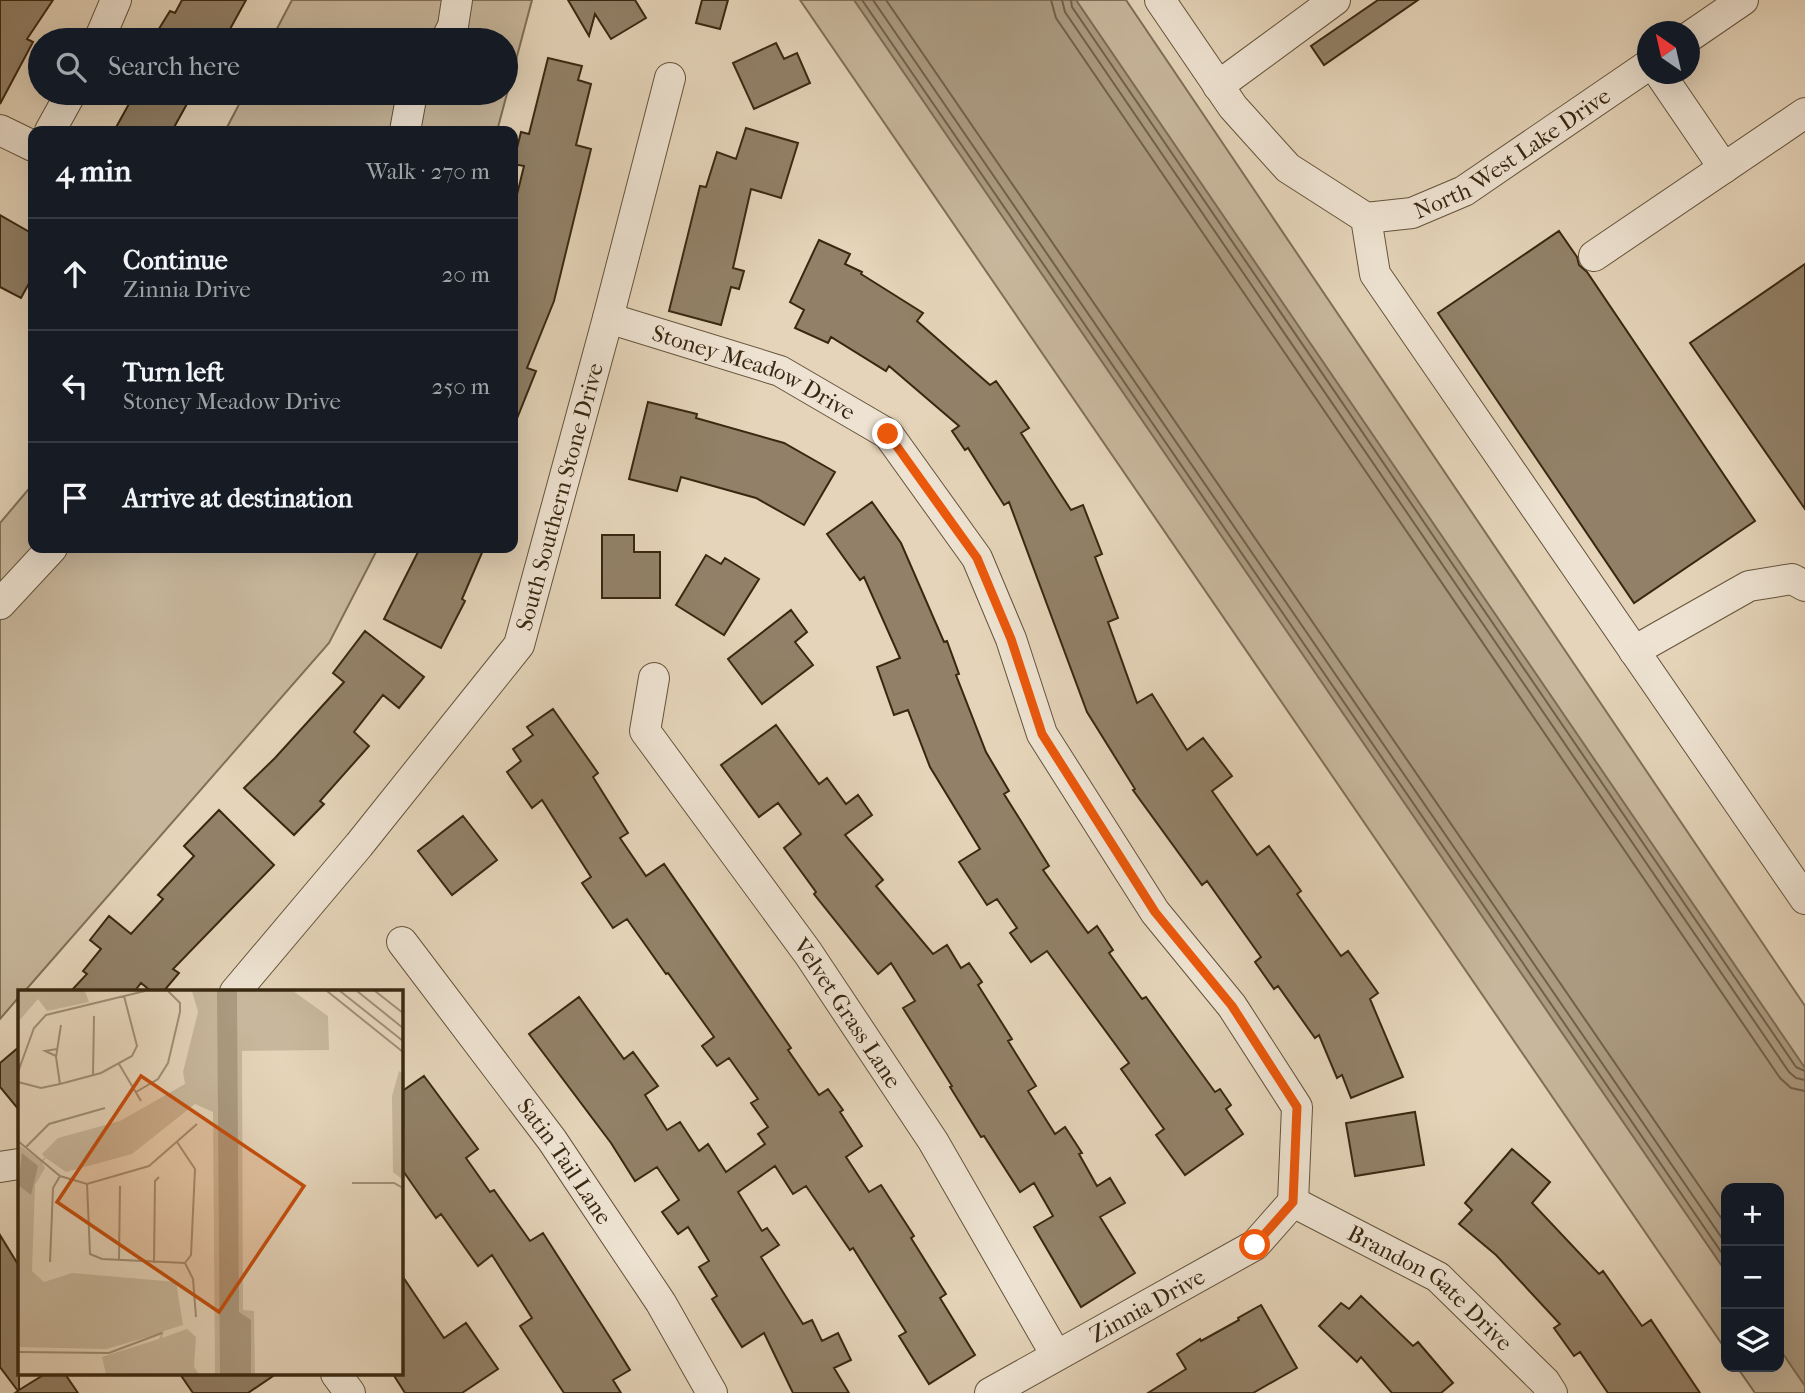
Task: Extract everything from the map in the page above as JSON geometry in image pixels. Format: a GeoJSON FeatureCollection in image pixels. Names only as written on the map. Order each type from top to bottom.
{"type":"FeatureCollection","features":[{"type":"Feature","properties":{"kind":"street"},"geometry":{"type":"LineString","coordinates":[[104,28],[116,0]]}},
{"type":"Feature","properties":{"kind":"street"},"geometry":{"type":"LineString","coordinates":[[452,28],[457,0]]}},
{"type":"Feature","properties":{"kind":"street"},"geometry":{"type":"LineString","coordinates":[[1160,0],[1233,107],[1288,169],[1366,218],[1375,274],[1805,900]]}},
{"type":"Feature","properties":{"kind":"street"},"geometry":{"type":"LineString","coordinates":[[1218,86],[1335,0]]}},
{"type":"Feature","properties":{"kind":"street"},"geometry":{"type":"LineString","coordinates":[[1700,29],[1743,0]]}},
{"type":"Feature","properties":{"kind":"street","name":"North West Lake Drive"},"geometry":{"type":"LineString","coordinates":[[1366,218],[1412,213],[1464,191],[1637,72]]}},
{"type":"Feature","properties":{"kind":"street","name":"South Southern Stone Drive"},"geometry":{"type":"LineString","coordinates":[[237,990],[359,845],[519,645],[670,78]]}},
{"type":"Feature","properties":{"kind":"street"},"geometry":{"type":"LineString","coordinates":[[1667,84],[1724,168]]}},
{"type":"Feature","properties":{"kind":"street"},"geometry":{"type":"LineString","coordinates":[[53,126],[64,105]]}},
{"type":"Feature","properties":{"kind":"street"},"geometry":{"type":"LineString","coordinates":[[406,126],[410,105]]}},
{"type":"Feature","properties":{"kind":"street"},"geometry":{"type":"LineString","coordinates":[[1594,256],[1805,113]]}},
{"type":"Feature","properties":{"kind":"street"},"geometry":{"type":"LineString","coordinates":[[0,131],[28,144]]}},
{"type":"Feature","properties":{"kind":"street","name":"Stoney Meadow Drive"},"geometry":{"type":"LineString","coordinates":[[608,318],[780,371],[888,434],[977,558],[1011,639],[1042,734],[1155,912],[1232,1006],[1297,1107],[1293,1202]]}},
{"type":"Feature","properties":{"kind":"street"},"geometry":{"type":"LineString","coordinates":[[0,604],[47,553]]}},
{"type":"Feature","properties":{"kind":"street"},"geometry":{"type":"LineString","coordinates":[[1634,651],[1749,586],[1792,579],[1805,586]]}},
{"type":"Feature","properties":{"kind":"street","name":"Velvet Grass Lane"},"geometry":{"type":"LineString","coordinates":[[654,678],[645,731],[808,953],[933,1141],[1056,1356]]}},
{"type":"Feature","properties":{"kind":"street","name":"Satin Tail Lane"},"geometry":{"type":"LineString","coordinates":[[402,942],[552,1140],[660,1303],[712,1393]]}},
{"type":"Feature","properties":{"kind":"street"},"geometry":{"type":"LineString","coordinates":[[0,1167],[18,1164]]}},
{"type":"Feature","properties":{"kind":"street","name":"Zinnia Drive"},"geometry":{"type":"LineString","coordinates":[[990,1393],[1255,1245],[1293,1202]]}},
{"type":"Feature","properties":{"kind":"street","name":"Brandon Gate Drive"},"geometry":{"type":"LineString","coordinates":[[1293,1202],[1438,1277],[1545,1382],[1552,1393]]}},
{"type":"Feature","properties":{"kind":"street"},"geometry":{"type":"LineString","coordinates":[[338,1376],[351,1393]]}},
{"type":"Feature","properties":{"kind":"shaded area"},"geometry":{"type":"Polygon","coordinates":[[[292,0],[532,0],[518,52],[518,28],[277,28],[292,0]]]}},
{"type":"Feature","properties":{"kind":"shaded area"},"geometry":{"type":"Polygon","coordinates":[[[800,0],[1126,0],[1805,1006],[1805,1393],[1755,1393],[1740,1372],[1784,1372],[1784,1183],[1721,1183],[1721,1343],[800,0]]]}},
{"type":"Feature","properties":{"kind":"shaded area"},"geometry":{"type":"Polygon","coordinates":[[[239,105],[504,105],[498,126],[228,126],[239,105]]]}},
{"type":"Feature","properties":{"kind":"shaded area"},"geometry":{"type":"Polygon","coordinates":[[[28,490],[28,553],[375,553],[329,643],[26,990],[18,990],[18,998],[0,1019],[0,523],[28,490]]]}},
{"type":"Feature","properties":{"kind":"water"},"geometry":{"type":"Polygon","coordinates":[[[854,0],[1076,0],[1805,1068],[1805,1386],[1784,1355],[1784,1183],[1721,1183],[1721,1265],[854,0]]]}},
{"type":"Feature","properties":{"kind":"building"},"geometry":{"type":"Polygon","coordinates":[[[0,0],[53,0],[34,28],[28,28],[28,51],[0,104],[0,0]]]}},
{"type":"Feature","properties":{"kind":"building"},"geometry":{"type":"Polygon","coordinates":[[[182,0],[246,0],[231,28],[159,28],[170,11],[175,13],[182,0]]]}},
{"type":"Feature","properties":{"kind":"building"},"geometry":{"type":"Polygon","coordinates":[[[568,0],[635,0],[646,18],[611,39],[595,14],[589,36],[568,0]]]}},
{"type":"Feature","properties":{"kind":"building"},"geometry":{"type":"Polygon","coordinates":[[[702,0],[728,0],[720,29],[696,23],[702,0]]]}},
{"type":"Feature","properties":{"kind":"building"},"geometry":{"type":"Polygon","coordinates":[[[1378,0],[1418,0],[1324,65],[1311,46],[1378,0]]]}},
{"type":"Feature","properties":{"kind":"building"},"geometry":{"type":"Polygon","coordinates":[[[776,43],[784,59],[797,53],[810,83],[754,109],[733,63],[776,43]]]}},
{"type":"Feature","properties":{"kind":"building"},"geometry":{"type":"Polygon","coordinates":[[[548,58],[582,66],[578,80],[591,84],[576,145],[591,149],[554,301],[527,368],[536,371],[518,416],[518,191],[524,166],[518,165],[518,144],[521,132],[529,134],[548,58]]]}},
{"type":"Feature","properties":{"kind":"building"},"geometry":{"type":"Polygon","coordinates":[[[128,105],[186,105],[175,126],[117,126],[128,105]]]}},
{"type":"Feature","properties":{"kind":"building"},"geometry":{"type":"Polygon","coordinates":[[[746,128],[798,143],[781,198],[751,189],[733,268],[744,271],[739,289],[731,287],[721,325],[669,311],[700,186],[706,187],[717,152],[736,159],[746,128]]]}},
{"type":"Feature","properties":{"kind":"building"},"geometry":{"type":"Polygon","coordinates":[[[0,215],[28,231],[28,285],[21,298],[0,287],[0,215]]]}},
{"type":"Feature","properties":{"kind":"building"},"geometry":{"type":"Polygon","coordinates":[[[1559,231],[1577,257],[1579,265],[1587,272],[1755,521],[1634,603],[1438,313],[1559,231]]]}},
{"type":"Feature","properties":{"kind":"building"},"geometry":{"type":"Polygon","coordinates":[[[819,240],[850,254],[845,264],[862,272],[861,274],[923,313],[917,321],[990,385],[996,381],[1029,428],[1021,433],[1071,510],[1083,505],[1102,554],[1095,557],[1118,618],[1108,622],[1137,703],[1152,694],[1187,750],[1203,738],[1232,776],[1212,791],[1257,855],[1269,846],[1301,891],[1297,894],[1341,956],[1348,951],[1378,993],[1370,999],[1403,1077],[1351,1098],[1342,1075],[1337,1078],[1319,1035],[1315,1038],[1278,986],[1274,989],[1255,962],[1261,957],[1207,881],[1202,885],[1133,790],[1135,789],[1087,712],[1009,502],[1004,505],[968,448],[965,450],[952,431],[959,426],[889,366],[886,371],[831,337],[828,343],[795,328],[804,310],[790,302],[819,240]]]}},
{"type":"Feature","properties":{"kind":"building"},"geometry":{"type":"Polygon","coordinates":[[[1805,264],[1805,509],[1690,343],[1805,264]]]}},
{"type":"Feature","properties":{"kind":"building"},"geometry":{"type":"Polygon","coordinates":[[[648,402],[697,414],[696,418],[784,443],[835,472],[804,525],[756,498],[681,477],[677,491],[629,479],[648,402]]]}},
{"type":"Feature","properties":{"kind":"building"},"geometry":{"type":"Polygon","coordinates":[[[872,502],[901,543],[944,642],[947,641],[959,674],[956,675],[986,752],[1009,791],[1004,794],[1049,866],[1043,870],[1088,933],[1097,926],[1113,950],[1109,953],[1142,999],[1146,997],[1215,1092],[1220,1089],[1231,1105],[1226,1109],[1243,1134],[1185,1175],[1156,1135],[1164,1129],[1121,1069],[1129,1063],[1047,951],[1031,962],[1010,933],[1017,928],[997,899],[987,905],[959,862],[980,849],[930,767],[908,710],[894,715],[877,667],[900,658],[864,577],[860,580],[827,534],[872,502]]]}},
{"type":"Feature","properties":{"kind":"building"},"geometry":{"type":"Polygon","coordinates":[[[602,535],[634,535],[634,552],[660,552],[660,598],[602,598],[602,535]]]}},
{"type":"Feature","properties":{"kind":"building"},"geometry":{"type":"Polygon","coordinates":[[[417,553],[482,553],[462,599],[465,601],[441,648],[384,619],[417,553]]]}},
{"type":"Feature","properties":{"kind":"building"},"geometry":{"type":"Polygon","coordinates":[[[706,555],[721,564],[725,558],[759,579],[724,635],[676,605],[706,555]]]}},
{"type":"Feature","properties":{"kind":"building"},"geometry":{"type":"Polygon","coordinates":[[[791,610],[807,632],[795,642],[813,665],[762,704],[728,659],[791,610]]]}},
{"type":"Feature","properties":{"kind":"building"},"geometry":{"type":"Polygon","coordinates":[[[365,631],[424,677],[399,708],[383,695],[354,732],[369,746],[320,801],[324,804],[294,835],[244,788],[344,682],[333,673],[365,631]]]}},
{"type":"Feature","properties":{"kind":"building"},"geometry":{"type":"Polygon","coordinates":[[[553,709],[598,773],[593,777],[628,833],[620,838],[646,876],[664,864],[791,1048],[788,1050],[819,1095],[828,1089],[843,1110],[840,1112],[862,1146],[846,1157],[869,1192],[881,1185],[914,1236],[911,1238],[946,1294],[940,1298],[975,1355],[929,1384],[899,1336],[906,1332],[853,1248],[850,1250],[806,1186],[793,1194],[775,1166],[738,1192],[762,1231],[767,1228],[779,1245],[761,1257],[803,1324],[812,1320],[822,1341],[838,1333],[851,1360],[834,1368],[849,1393],[793,1393],[764,1333],[742,1347],[712,1299],[717,1296],[699,1267],[709,1261],[688,1227],[678,1234],[662,1212],[679,1200],[657,1167],[635,1181],[611,1143],[529,1034],[579,997],[624,1059],[633,1052],[658,1086],[645,1095],[667,1130],[680,1122],[699,1151],[708,1144],[726,1172],[765,1144],[758,1134],[768,1127],[751,1103],[758,1099],[729,1058],[717,1066],[702,1046],[714,1037],[627,919],[613,928],[582,883],[591,877],[542,800],[532,808],[507,772],[521,761],[513,749],[533,735],[527,727],[553,709]]]}},
{"type":"Feature","properties":{"kind":"building"},"geometry":{"type":"Polygon","coordinates":[[[776,725],[819,784],[827,778],[846,804],[858,795],[872,815],[845,835],[883,880],[876,886],[933,954],[947,945],[961,968],[969,963],[982,982],[978,985],[1012,1039],[1008,1041],[1036,1086],[1028,1091],[1055,1134],[1065,1127],[1082,1153],[1079,1154],[1097,1186],[1110,1178],[1125,1203],[1100,1217],[1135,1273],[1081,1307],[1034,1227],[1053,1216],[1034,1183],[1020,1192],[984,1136],[981,1137],[903,1008],[915,1001],[891,963],[878,974],[814,894],[816,892],[784,848],[801,834],[778,803],[759,817],[721,765],[776,725]]]}},
{"type":"Feature","properties":{"kind":"building"},"geometry":{"type":"Polygon","coordinates":[[[219,810],[274,865],[173,969],[179,973],[165,990],[150,990],[141,983],[136,990],[72,990],[87,974],[83,971],[101,949],[90,940],[109,916],[131,934],[163,899],[158,895],[194,856],[184,846],[219,810]]]}},
{"type":"Feature","properties":{"kind":"building"},"geometry":{"type":"Polygon","coordinates":[[[463,816],[497,860],[452,895],[418,851],[463,816]]]}},
{"type":"Feature","properties":{"kind":"building"},"geometry":{"type":"Polygon","coordinates":[[[18,1048],[18,1109],[0,1087],[0,1063],[18,1048]]]}},
{"type":"Feature","properties":{"kind":"building"},"geometry":{"type":"Polygon","coordinates":[[[424,1076],[478,1149],[466,1158],[490,1192],[494,1190],[530,1241],[543,1233],[630,1370],[613,1380],[621,1393],[564,1393],[520,1326],[532,1318],[492,1255],[478,1266],[441,1214],[436,1218],[402,1169],[402,1091],[424,1076]]]}},
{"type":"Feature","properties":{"kind":"building"},"geometry":{"type":"Polygon","coordinates":[[[1415,1112],[1424,1165],[1355,1176],[1346,1123],[1415,1112]]]}},
{"type":"Feature","properties":{"kind":"building"},"geometry":{"type":"Polygon","coordinates":[[[1512,1149],[1550,1182],[1532,1203],[1599,1274],[1603,1271],[1642,1326],[1651,1320],[1700,1393],[1608,1393],[1580,1352],[1574,1356],[1554,1328],[1560,1324],[1496,1255],[1459,1224],[1472,1210],[1465,1203],[1512,1149]]]}},
{"type":"Feature","properties":{"kind":"building"},"geometry":{"type":"Polygon","coordinates":[[[0,1235],[18,1264],[19,1390],[42,1376],[66,1376],[78,1393],[15,1393],[18,1391],[0,1367],[0,1235]]]}},
{"type":"Feature","properties":{"kind":"building"},"geometry":{"type":"Polygon","coordinates":[[[402,1275],[444,1338],[466,1323],[498,1369],[462,1393],[405,1393],[394,1376],[402,1376],[402,1275]]]}},
{"type":"Feature","properties":{"kind":"building"},"geometry":{"type":"Polygon","coordinates":[[[1361,1296],[1413,1346],[1418,1342],[1453,1383],[1441,1393],[1392,1393],[1361,1357],[1357,1362],[1319,1326],[1341,1303],[1349,1309],[1361,1296]]]}},
{"type":"Feature","properties":{"kind":"building"},"geometry":{"type":"Polygon","coordinates":[[[1261,1305],[1297,1368],[1253,1393],[1148,1393],[1186,1369],[1177,1354],[1261,1305]]]}},
{"type":"Feature","properties":{"kind":"building"},"geometry":{"type":"Polygon","coordinates":[[[181,1376],[273,1376],[248,1393],[193,1393],[181,1376]]]}},
{"type":"Feature","properties":{"kind":"route"},"geometry":{"type":"LineString","coordinates":[[888,434],[977,558],[1011,639],[1042,734],[1155,912],[1232,1006],[1297,1107],[1293,1202],[1255,1245]]}}]}
